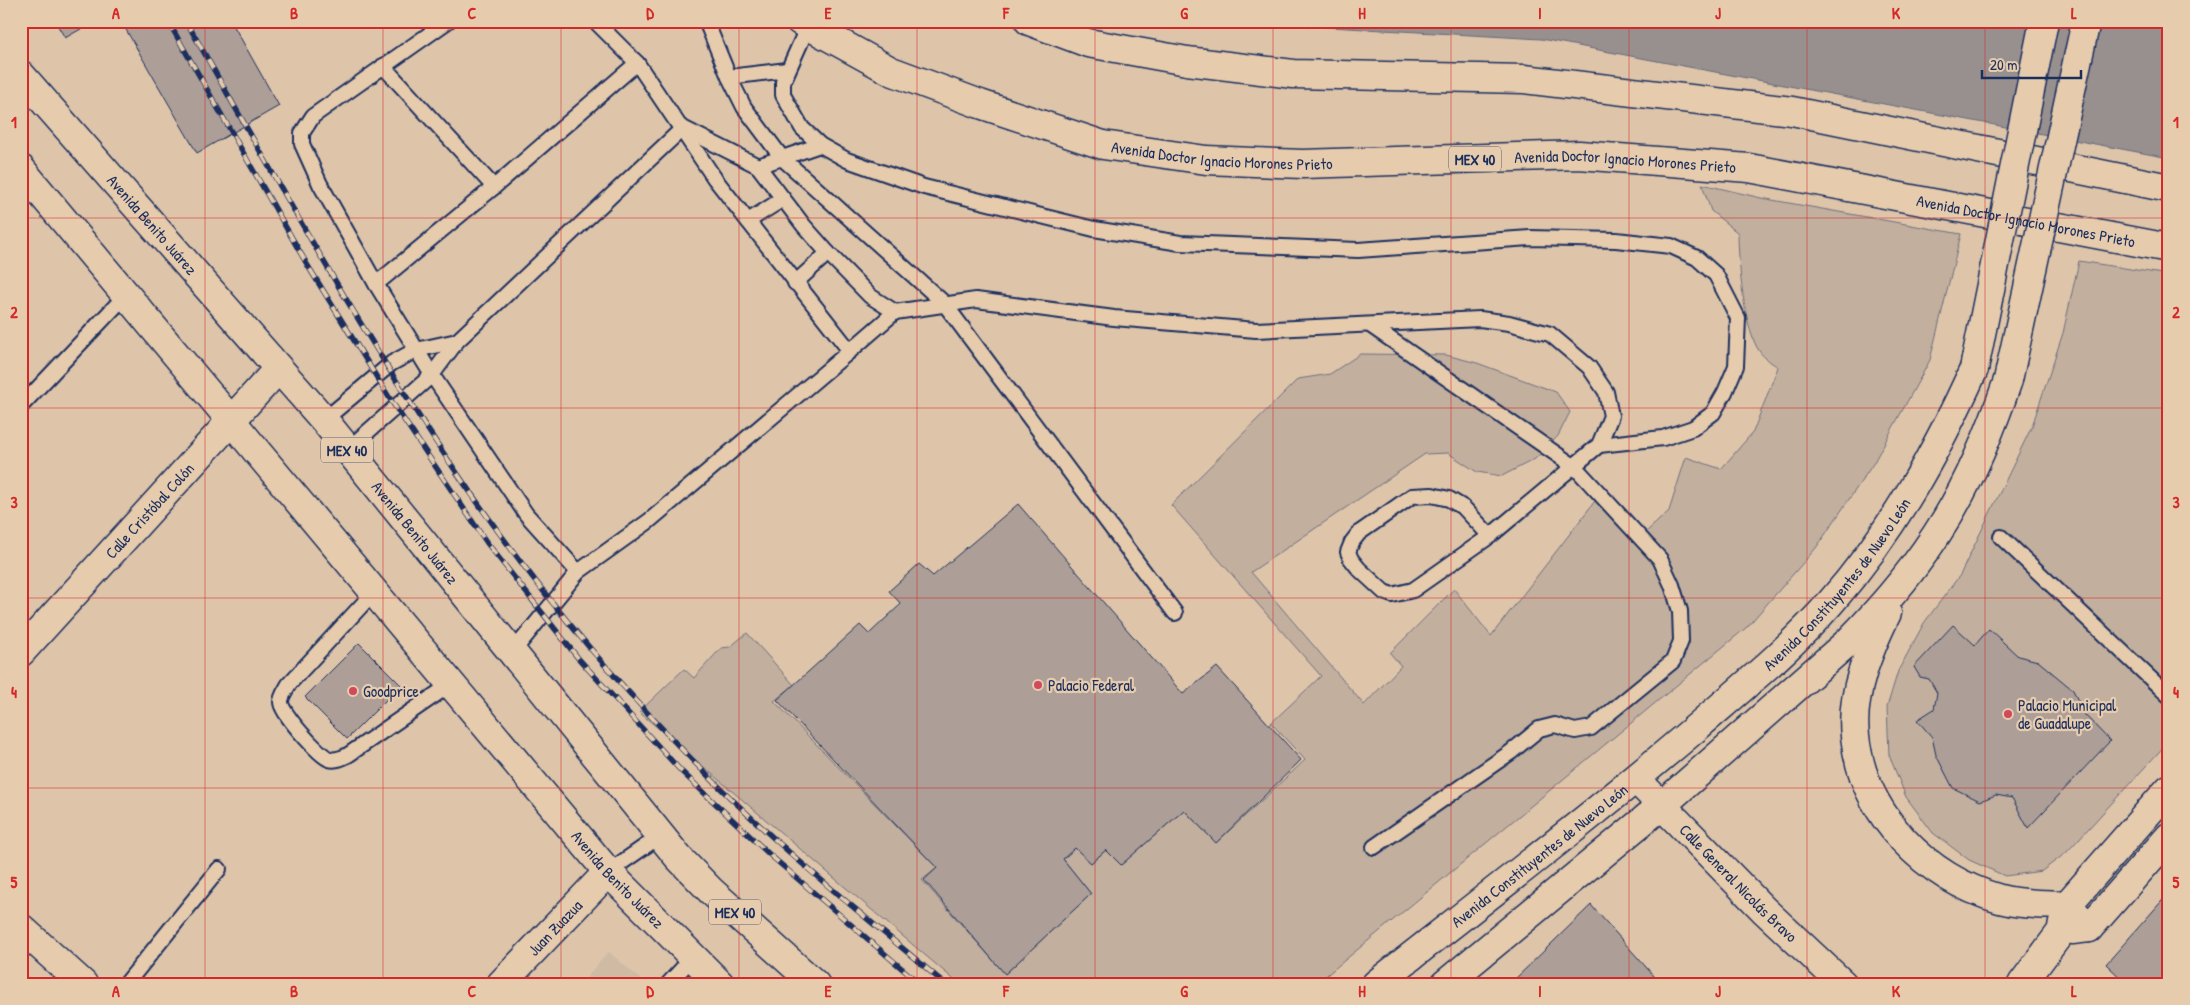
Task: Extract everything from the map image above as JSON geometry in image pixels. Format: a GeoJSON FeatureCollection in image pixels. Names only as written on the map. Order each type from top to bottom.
{"type":"FeatureCollection","features":[{"type":"Feature","properties":{"kind":"main road"},"geometry":{"type":"LineString","coordinates":[[1029,21],[1088,43],[1187,61],[1284,73],[1524,79],[1792,111],[2169,188]]}},
{"type":"Feature","properties":{"kind":"main road","name":"Avenida Constituyentes de Nuevo León"},"geometry":{"type":"LineString","coordinates":[[1376,984],[1636,779],[1796,640],[1832,601],[1866,559],[1920,476],[1951,419],[1974,368],[2044,21]]}},
{"type":"Feature","properties":{"kind":"main road"},"geometry":{"type":"LineString","coordinates":[[1445,984],[1661,806],[1848,642],[1902,585],[1943,527],[1969,480],[1991,430],[2008,380],[2086,21]]}},
{"type":"Feature","properties":{"kind":"main road","name":"Avenida Doctor Ignacio Morones Prieto"},"geometry":{"type":"LineString","coordinates":[[804,23],[891,71],[980,104],[1103,145],[1206,160],[1303,164],[1579,155],[1749,168],[2169,248]]}},
{"type":"Feature","properties":{"kind":"main road","name":"Avenida Benito Juárez"},"geometry":{"type":"LineString","coordinates":[[21,75],[324,420],[660,836],[711,891],[815,984]]}},
{"type":"Feature","properties":{"kind":"main road","name":"Avenida Benito Juárez"},"geometry":{"type":"LineString","coordinates":[[21,169],[608,872],[720,984]]}},
{"type":"Feature","properties":{"kind":"main road","name":"Calle Cristóbal Colón"},"geometry":{"type":"LineString","coordinates":[[21,652],[278,369]]}},
{"type":"Feature","properties":{"kind":"main road"},"geometry":{"type":"LineString","coordinates":[[1902,585],[1875,638],[1866,662],[1855,713],[1855,736],[1860,762],[1866,782],[1875,800],[1890,824],[1905,842],[1953,880],[2001,900],[2025,904],[2067,905],[2089,928]]}},
{"type":"Feature","properties":{"kind":"main road","name":"Calle General Nicolás Bravo"},"geometry":{"type":"LineString","coordinates":[[1636,779],[1764,910],[1843,984]]}},
{"type":"Feature","properties":{"kind":"main road"},"geometry":{"type":"LineString","coordinates":[[2022,984],[2061,932],[2067,905],[2169,789]]}},
{"type":"Feature","properties":{"kind":"main road"},"geometry":{"type":"LineString","coordinates":[[2061,932],[2089,928],[2169,837]]}},
{"type":"Feature","properties":{"kind":"main road","name":"Juan Zuazua"},"geometry":{"type":"LineString","coordinates":[[501,984],[608,872]]}},
{"type":"Feature","properties":{"kind":"main road"},"geometry":{"type":"LineString","coordinates":[[21,928],[82,984]]}},
{"type":"Feature","properties":{"kind":"lane"},"geometry":{"type":"LineString","coordinates":[[448,21],[313,116],[302,132],[302,144],[306,156],[376,284],[432,375],[526,514],[578,572]]}},
{"type":"Feature","properties":{"kind":"lane"},"geometry":{"type":"LineString","coordinates":[[595,21],[637,63],[714,178],[850,351]]}},
{"type":"Feature","properties":{"kind":"lane"},"geometry":{"type":"LineString","coordinates":[[706,21],[729,77],[744,107],[782,158],[944,303],[1176,613]]}},
{"type":"Feature","properties":{"kind":"lane"},"geometry":{"type":"LineString","coordinates":[[804,23],[783,82],[783,95],[802,128],[820,144],[847,160],[924,187],[1094,230],[1180,243],[1358,250],[1530,238],[1616,240],[1671,246],[1697,258],[1716,275],[1738,318],[1736,366],[1726,392],[1713,413],[1693,428],[1663,438],[1599,445]]}},
{"type":"Feature","properties":{"kind":"lane"},"geometry":{"type":"LineString","coordinates":[[376,284],[494,187],[637,63]]}},
{"type":"Feature","properties":{"kind":"lane"},"geometry":{"type":"LineString","coordinates":[[383,66],[494,187]]}},
{"type":"Feature","properties":{"kind":"lane"},"geometry":{"type":"LineString","coordinates":[[729,77],[787,70]]}},
{"type":"Feature","properties":{"kind":"lane"},"geometry":{"type":"LineString","coordinates":[[682,128],[758,166],[828,253],[870,296],[895,312]]}},
{"type":"Feature","properties":{"kind":"lane"},"geometry":{"type":"LineString","coordinates":[[347,450],[432,375],[457,341],[682,128]]}},
{"type":"Feature","properties":{"kind":"lane"},"geometry":{"type":"LineString","coordinates":[[758,166],[820,144]]}},
{"type":"Feature","properties":{"kind":"lane"},"geometry":{"type":"LineString","coordinates":[[748,221],[783,199]]}},
{"type":"Feature","properties":{"kind":"lane"},"geometry":{"type":"LineString","coordinates":[[795,283],[828,253]]}},
{"type":"Feature","properties":{"kind":"lane"},"geometry":{"type":"LineString","coordinates":[[21,406],[126,295]]}},
{"type":"Feature","properties":{"kind":"lane"},"geometry":{"type":"LineString","coordinates":[[512,654],[578,572],[649,522],[895,312],[944,303],[976,300],[1054,308],[1114,318],[1256,330],[1480,319],[1508,322],[1550,334],[1590,367],[1606,392],[1611,416],[1599,445],[1575,467],[1490,536],[1413,590],[1392,595],[1384,592],[1359,569],[1348,552],[1352,542],[1359,533],[1412,496],[1432,494],[1449,499],[1464,508],[1490,536]]}},
{"type":"Feature","properties":{"kind":"lane"},"geometry":{"type":"LineString","coordinates":[[1370,325],[1575,467],[1660,559],[1672,585],[1680,611],[1681,641],[1674,661],[1591,728],[1576,731],[1555,725],[1540,728],[1511,752],[1374,847]]}},
{"type":"Feature","properties":{"kind":"lane"},"geometry":{"type":"LineString","coordinates":[[324,420],[382,371],[416,350],[457,341]]}},
{"type":"Feature","properties":{"kind":"lane"},"geometry":{"type":"LineString","coordinates":[[2000,537],[2169,696]]}},
{"type":"Feature","properties":{"kind":"lane"},"geometry":{"type":"LineString","coordinates":[[374,592],[289,684],[281,702],[282,710],[323,756],[331,760],[338,759],[348,755],[451,684]]}},
{"type":"Feature","properties":{"kind":"lane"},"geometry":{"type":"LineString","coordinates":[[608,872],[660,836]]}},
{"type":"Feature","properties":{"kind":"lane"},"geometry":{"type":"LineString","coordinates":[[126,984],[219,869]]}},
{"type":"Feature","properties":{"kind":"lane"},"geometry":{"type":"LineString","coordinates":[[668,984],[692,958]]}},
{"type":"Feature","properties":{"kind":"shaded area"},"geometry":{"type":"Polygon","coordinates":[[[1224,21],[2169,21],[2169,158],[1541,39],[1224,21]]]}},
{"type":"Feature","properties":{"kind":"shaded area"},"geometry":{"type":"Polygon","coordinates":[[[1702,184],[1761,198],[1961,234],[1930,360],[1873,464],[1816,548],[1747,627],[1316,984],[959,984],[639,712],[684,669],[694,678],[721,648],[730,647],[747,633],[794,685],[774,701],[937,868],[922,880],[1005,974],[1091,894],[1063,859],[1075,848],[1091,863],[1106,850],[1121,865],[1184,810],[1216,843],[1305,760],[1271,723],[1321,676],[1171,505],[1298,379],[1330,374],[1360,354],[1446,355],[1477,363],[1556,392],[1570,412],[1558,436],[1535,459],[1502,476],[1477,472],[1448,453],[1425,454],[1251,572],[1364,705],[1401,666],[1390,653],[1454,589],[1491,636],[1595,501],[1607,497],[1646,532],[1669,511],[1686,457],[1721,469],[1753,432],[1778,367],[1760,352],[1754,342],[1750,329],[1743,295],[1738,233],[1711,211],[1702,184]]]}},
{"type":"Feature","properties":{"kind":"shaded area"},"geometry":{"type":"Polygon","coordinates":[[[2079,261],[2169,275],[2169,741],[2066,853],[2042,871],[2005,876],[1969,860],[1933,833],[1906,797],[1889,755],[1887,707],[1898,671],[1924,623],[1960,575],[2032,426],[2063,333],[2079,261]]]}},
{"type":"Feature","properties":{"kind":"shaded area"},"geometry":{"type":"Polygon","coordinates":[[[609,952],[646,984],[581,984],[609,952]]]}},
{"type":"Feature","properties":{"kind":"building"},"geometry":{"type":"Polygon","coordinates":[[[55,21],[95,21],[65,38],[55,21]]]}},
{"type":"Feature","properties":{"kind":"building"},"geometry":{"type":"Polygon","coordinates":[[[121,21],[231,21],[279,106],[197,153],[121,21]]]}},
{"type":"Feature","properties":{"kind":"building"},"geometry":{"type":"Polygon","coordinates":[[[1018,504],[1183,694],[1217,667],[1301,760],[1216,843],[1184,810],[1121,865],[1106,850],[1091,863],[1075,848],[1063,859],[1091,894],[1005,974],[924,880],[937,868],[777,700],[860,625],[869,634],[901,604],[889,591],[919,564],[933,576],[1018,504]]]}},
{"type":"Feature","properties":{"kind":"building"},"geometry":{"type":"Polygon","coordinates":[[[1953,625],[1975,645],[1989,629],[2018,656],[2038,661],[2073,690],[2084,714],[2110,741],[2028,828],[2012,798],[1996,795],[1980,801],[1953,788],[1936,755],[1932,737],[1917,720],[1934,709],[1937,693],[1929,679],[1920,677],[1914,667],[1953,625]]]}},
{"type":"Feature","properties":{"kind":"building","name":"Goodprice"},"geometry":{"type":"Polygon","coordinates":[[[359,643],[401,685],[347,739],[305,697],[359,643]]]}},
{"type":"Feature","properties":{"kind":"building"},"geometry":{"type":"Polygon","coordinates":[[[2169,893],[2169,984],[2127,984],[2106,964],[2169,893]]]}},
{"type":"Feature","properties":{"kind":"building"},"geometry":{"type":"Polygon","coordinates":[[[1591,905],[1661,984],[1510,984],[1591,905]]]}},
{"type":"Feature","properties":{"kind":"railway"},"geometry":{"type":"LineString","coordinates":[[168,21],[308,266],[392,402],[487,543],[578,658],[681,771],[770,855],[920,984]]}},
{"type":"Feature","properties":{"kind":"railway"},"geometry":{"type":"LineString","coordinates":[[186,21],[278,183],[373,344],[475,500],[531,575],[611,673],[705,773],[799,861],[945,984]]}},
{"type":"Feature","properties":{"kind":"place","name":"Palacio Federal"},"geometry":{"type":"Point","coordinates":[1038,685]}},
{"type":"Feature","properties":{"kind":"place","name":"Goodprice"},"geometry":{"type":"Point","coordinates":[353,691]}},
{"type":"Feature","properties":{"kind":"place","name":"Palacio Municipal de Guadalupe"},"geometry":{"type":"Point","coordinates":[2008,714]}}]}
